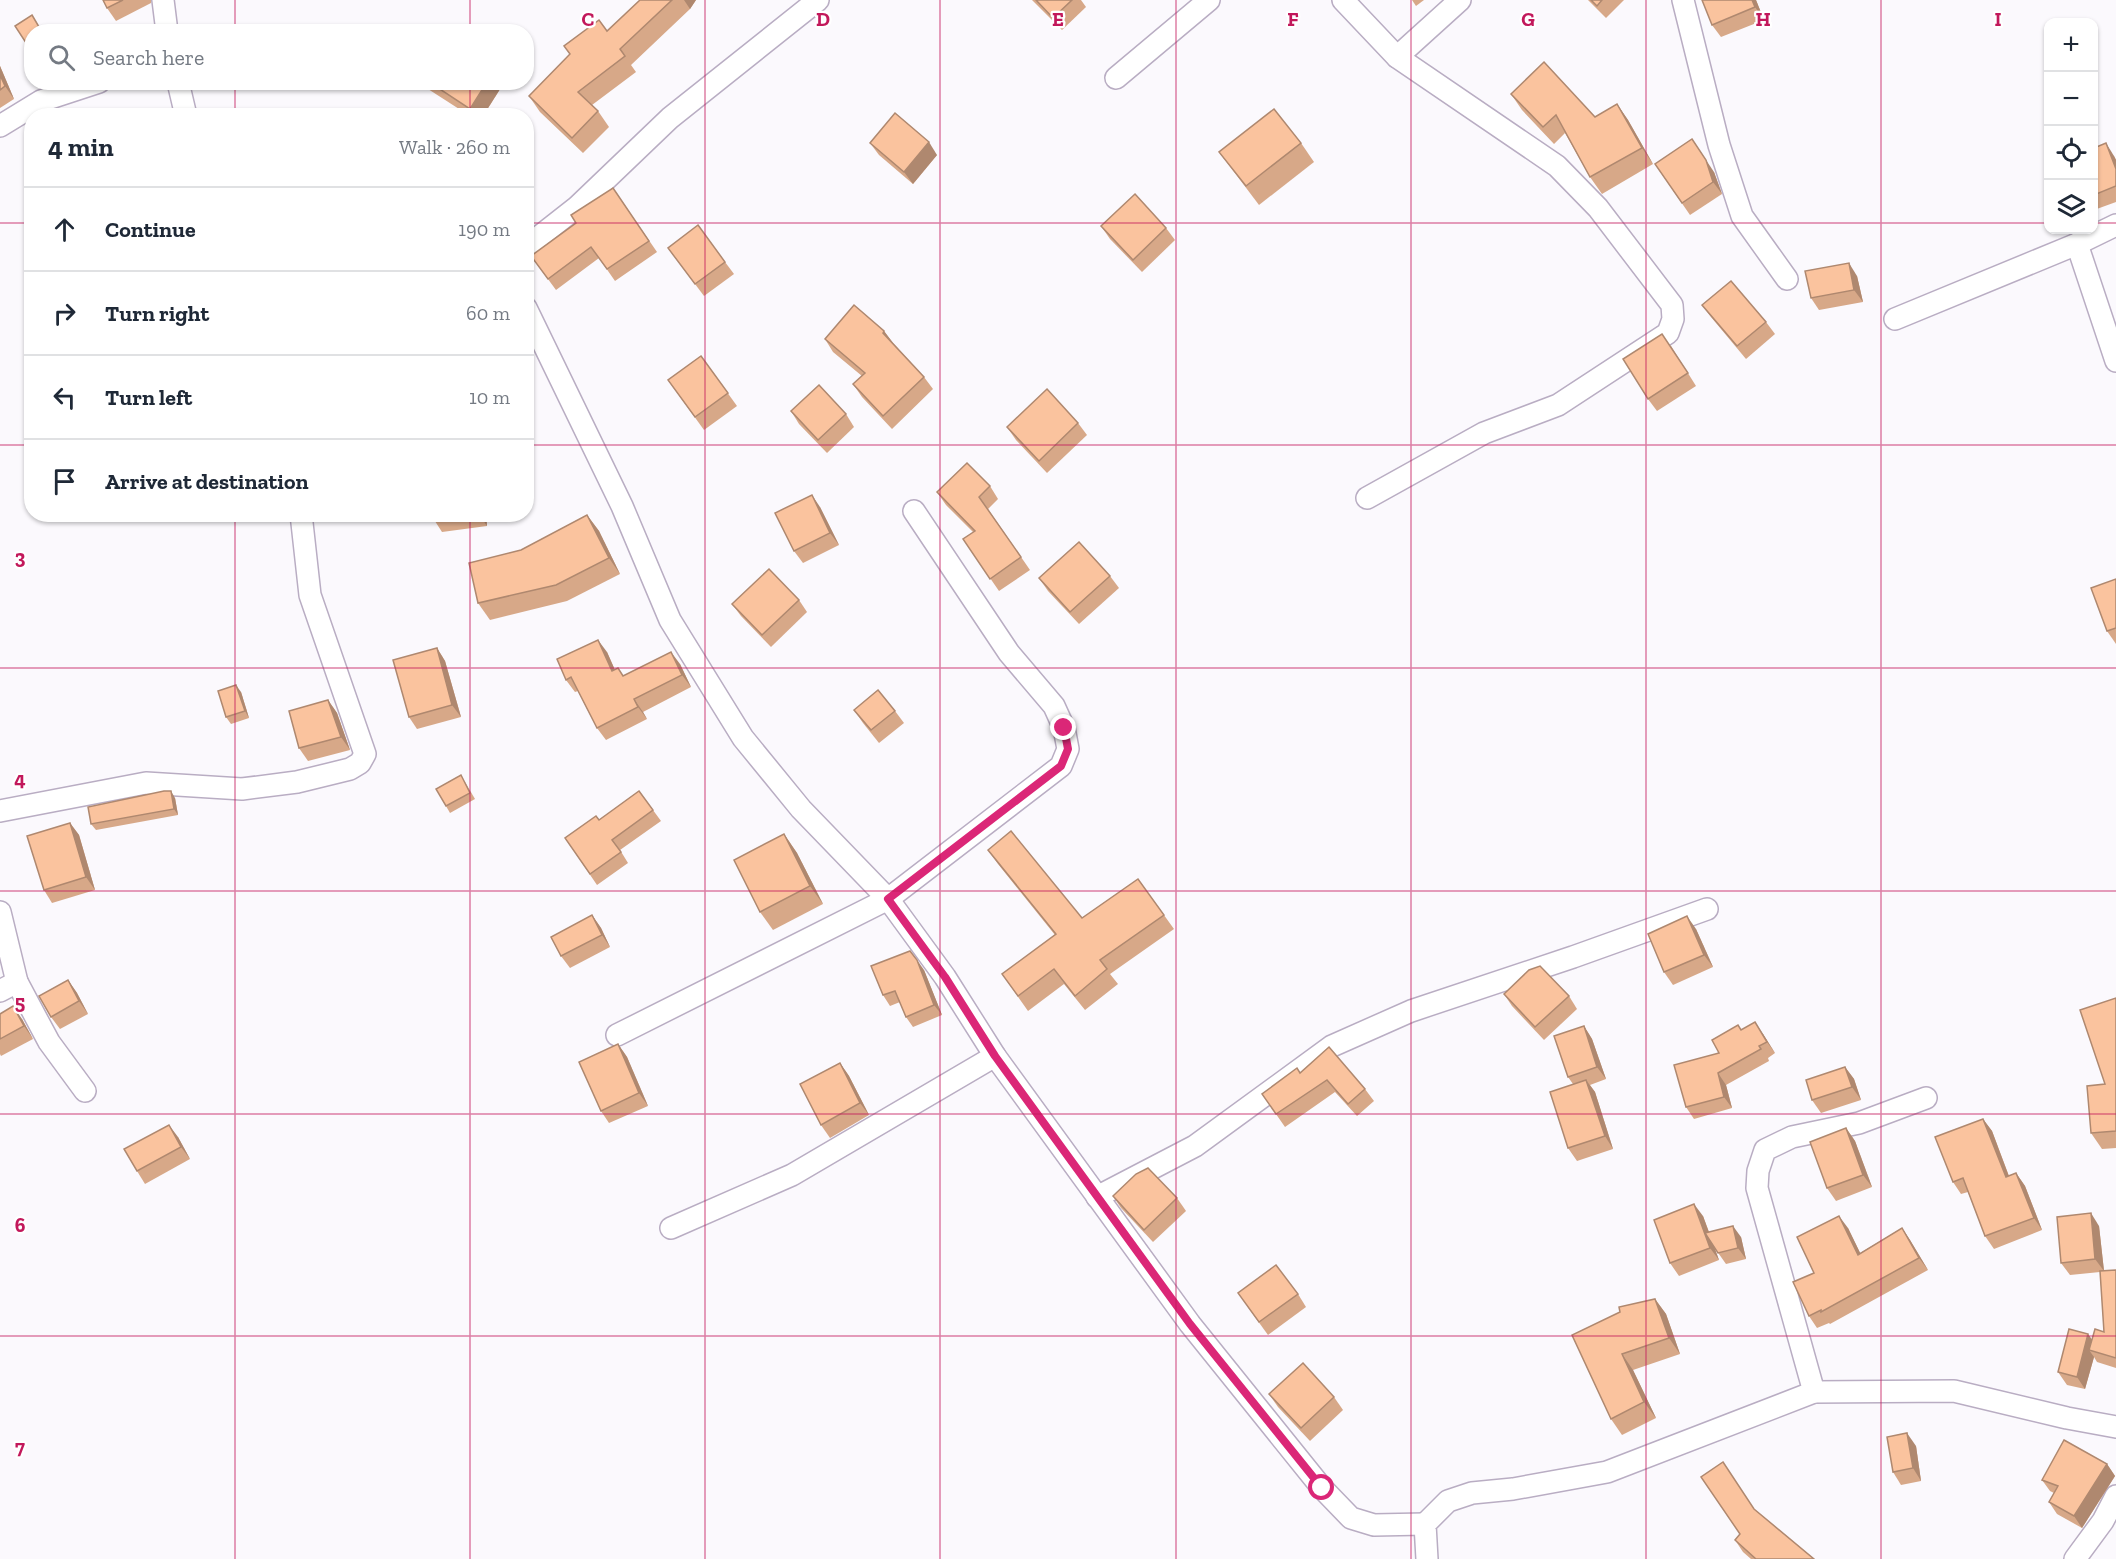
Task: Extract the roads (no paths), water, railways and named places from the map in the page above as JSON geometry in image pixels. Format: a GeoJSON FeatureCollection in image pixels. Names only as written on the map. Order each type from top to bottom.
{"type":"FeatureCollection","features":[{"type":"Feature","properties":{"kind":"street"},"geometry":{"type":"LineString","coordinates":[[163,0],[166,24]]}},
{"type":"Feature","properties":{"kind":"street"},"geometry":{"type":"LineString","coordinates":[[534,241],[577,207],[670,118],[818,0]]}},
{"type":"Feature","properties":{"kind":"street"},"geometry":{"type":"LineString","coordinates":[[1116,78],[1209,0]]}},
{"type":"Feature","properties":{"kind":"street"},"geometry":{"type":"LineString","coordinates":[[1343,0],[1397,57],[1557,166],[1598,208],[1672,304],[1673,319],[1668,333],[1558,405],[1484,433],[1367,498]]}},
{"type":"Feature","properties":{"kind":"street"},"geometry":{"type":"LineString","coordinates":[[1397,57],[1460,0]]}},
{"type":"Feature","properties":{"kind":"street"},"geometry":{"type":"LineString","coordinates":[[1683,0],[1719,145],[1742,216],[1787,279]]}},
{"type":"Feature","properties":{"kind":"street"},"geometry":{"type":"LineString","coordinates":[[30,108],[41,101],[75,90]]}},
{"type":"Feature","properties":{"kind":"street"},"geometry":{"type":"LineString","coordinates":[[180,90],[184,108]]}},
{"type":"Feature","properties":{"kind":"street"},"geometry":{"type":"LineString","coordinates":[[0,126],[24,111]]}},
{"type":"Feature","properties":{"kind":"street"},"geometry":{"type":"LineString","coordinates":[[1894,319],[2076,244],[2116,225]]}},
{"type":"Feature","properties":{"kind":"street"},"geometry":{"type":"LineString","coordinates":[[2076,244],[2116,361]]}},
{"type":"Feature","properties":{"kind":"street"},"geometry":{"type":"LineString","coordinates":[[534,324],[622,506],[670,620],[743,738],[801,809],[888,899],[945,977],[995,1056],[1190,1324],[1322,1488],[1351,1518],[1374,1525],[1425,1524],[1448,1501],[1472,1493],[1513,1489],[1607,1472],[1814,1392],[1954,1391],[2067,1418],[2116,1427]]}},
{"type":"Feature","properties":{"kind":"street"},"geometry":{"type":"LineString","coordinates":[[617,1035],[888,899],[1061,766],[1068,749],[1064,728],[1053,706],[1009,653],[914,511]]}},
{"type":"Feature","properties":{"kind":"street"},"geometry":{"type":"LineString","coordinates":[[0,811],[146,783],[242,789],[297,782],[350,769],[360,763],[365,754],[310,595],[302,522]]}},
{"type":"Feature","properties":{"kind":"street"},"geometry":{"type":"LineString","coordinates":[[1097,1197],[1195,1146],[1332,1046],[1411,1011],[1707,909]]}},
{"type":"Feature","properties":{"kind":"street"},"geometry":{"type":"LineString","coordinates":[[0,912],[9,987],[85,1091]]}},
{"type":"Feature","properties":{"kind":"street"},"geometry":{"type":"LineString","coordinates":[[671,1228],[792,1175],[995,1056]]}},
{"type":"Feature","properties":{"kind":"street"},"geometry":{"type":"LineString","coordinates":[[1814,1392],[1757,1188],[1758,1171],[1765,1150],[1792,1137],[1859,1123],[1926,1098]]}},
{"type":"Feature","properties":{"kind":"street"},"geometry":{"type":"LineString","coordinates":[[2075,1559],[2103,1521],[2116,1496]]}},
{"type":"Feature","properties":{"kind":"street"},"geometry":{"type":"LineString","coordinates":[[1425,1524],[1426,1559]]}}]}
